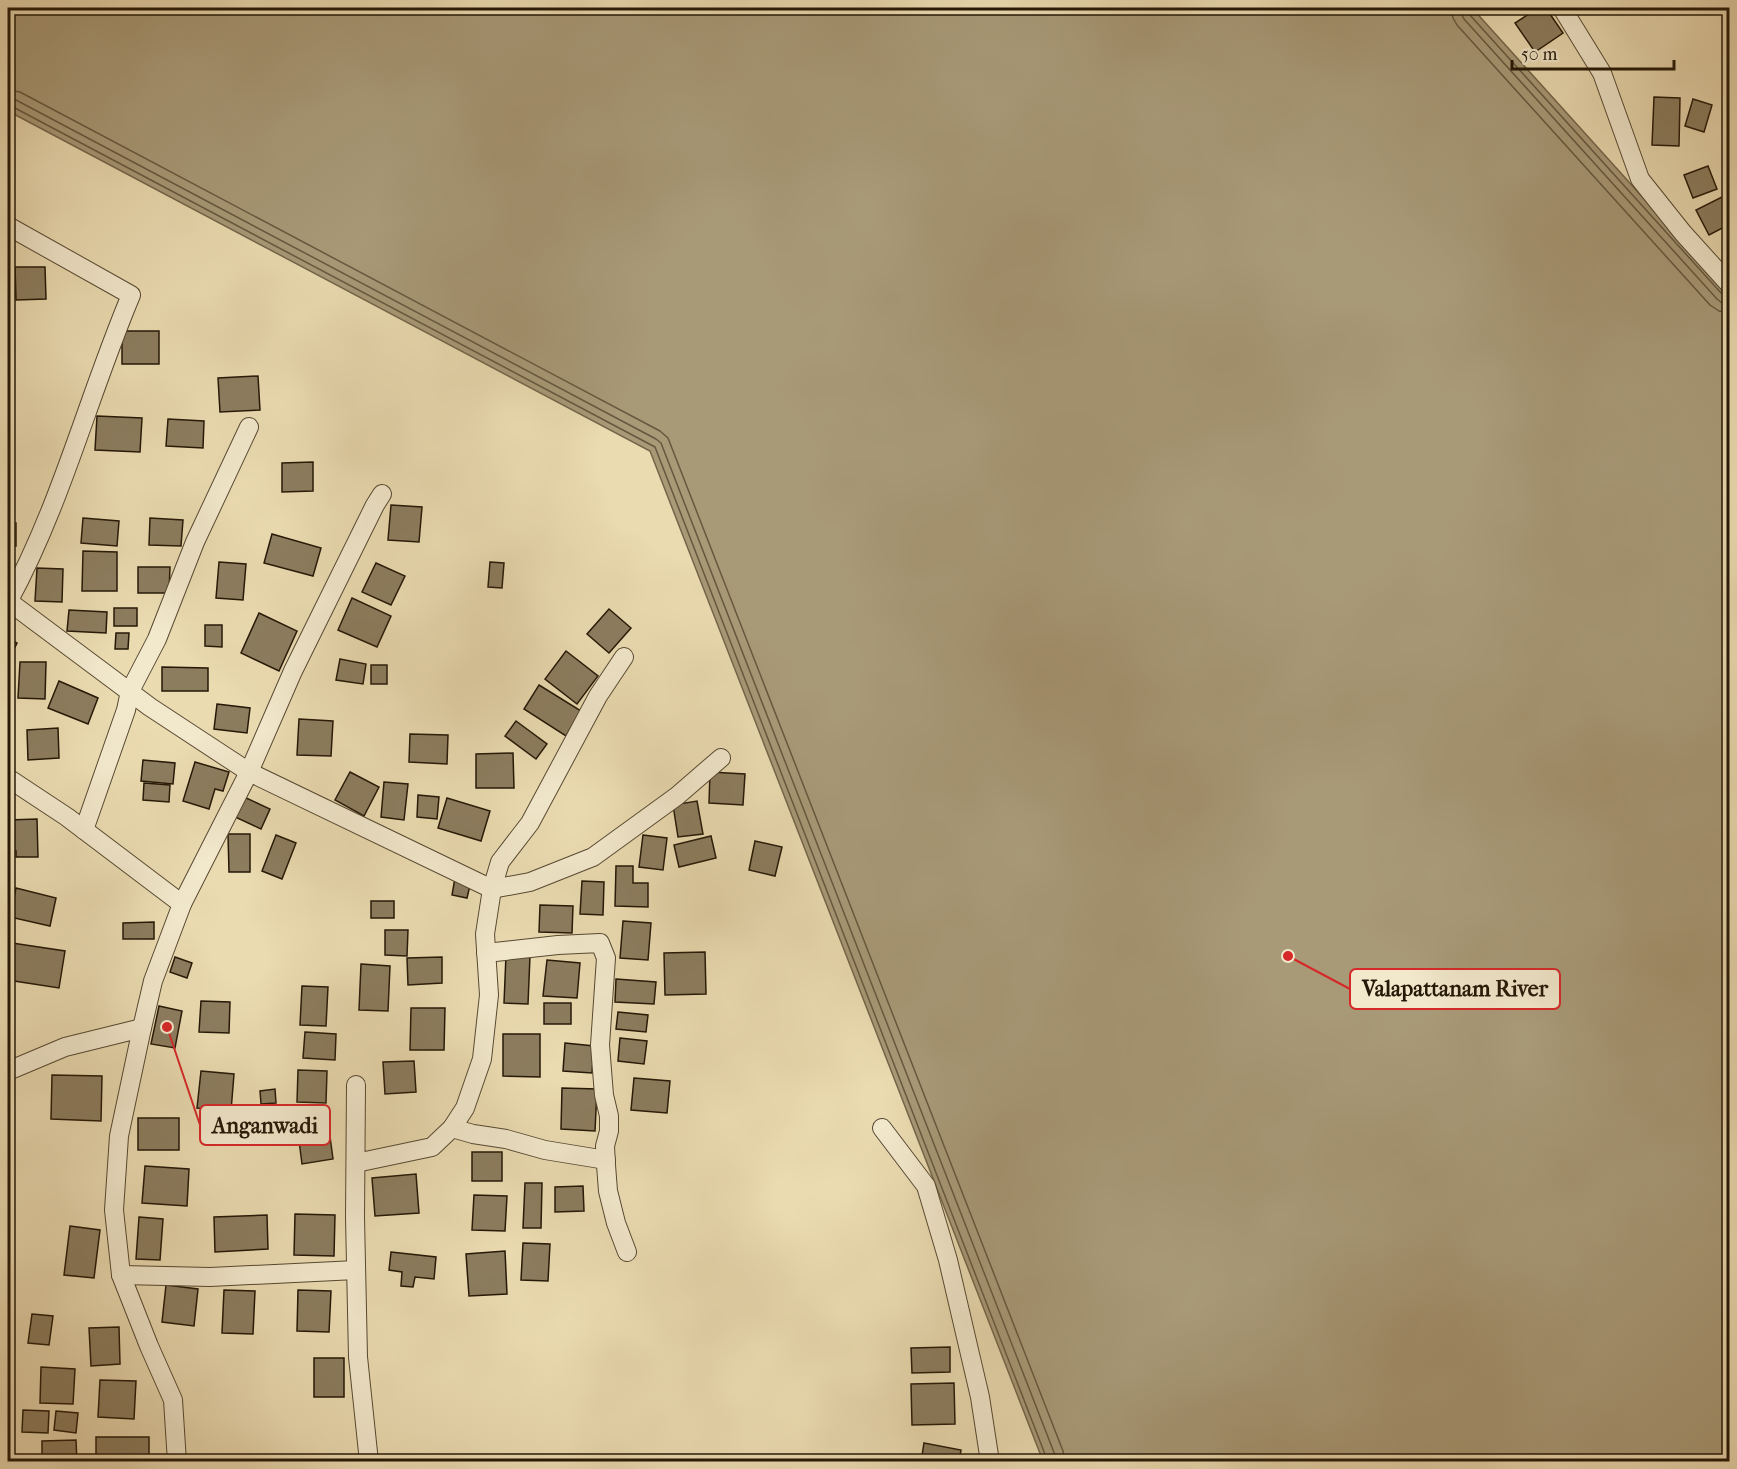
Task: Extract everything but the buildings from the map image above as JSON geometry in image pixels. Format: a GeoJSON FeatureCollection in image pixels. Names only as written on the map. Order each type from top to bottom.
{"type":"FeatureCollection","features":[{"type":"Feature","properties":{"kind":"street"},"geometry":{"type":"LineString","coordinates":[[1562,8],[1602,73],[1640,179],[1730,285]]}},
{"type":"Feature","properties":{"kind":"street"},"geometry":{"type":"LineString","coordinates":[[8,226],[131,295],[111,342],[83,427],[51,512],[8,602],[150,706],[249,772],[492,889],[530,882],[593,857],[677,796],[721,758]]}},
{"type":"Feature","properties":{"kind":"street"},"geometry":{"type":"LineString","coordinates":[[84,830],[126,710],[130,691],[157,639],[195,542],[249,427]]}},
{"type":"Feature","properties":{"kind":"street"},"geometry":{"type":"LineString","coordinates":[[177,1461],[173,1400],[121,1275],[114,1210],[119,1136],[153,981],[182,904],[249,772],[293,671],[382,494]]}},
{"type":"Feature","properties":{"kind":"street"},"geometry":{"type":"LineString","coordinates":[[356,1163],[432,1147],[452,1128],[465,1108],[482,1059],[489,995],[484,934],[492,889],[500,862],[530,823],[588,712],[624,657]]}},
{"type":"Feature","properties":{"kind":"street"},"geometry":{"type":"LineString","coordinates":[[8,778],[84,830],[182,904]]}},
{"type":"Feature","properties":{"kind":"street"},"geometry":{"type":"LineString","coordinates":[[486,953],[600,943],[606,958],[600,1045],[604,1095],[609,1116],[609,1131],[605,1146],[608,1191],[616,1223],[627,1252]]}},
{"type":"Feature","properties":{"kind":"street"},"geometry":{"type":"LineString","coordinates":[[8,1071],[65,1047],[142,1028]]}},
{"type":"Feature","properties":{"kind":"street"},"geometry":{"type":"LineString","coordinates":[[356,1085],[358,1357],[369,1461]]}},
{"type":"Feature","properties":{"kind":"street"},"geometry":{"type":"LineString","coordinates":[[452,1128],[545,1150],[606,1160]]}},
{"type":"Feature","properties":{"kind":"street"},"geometry":{"type":"LineString","coordinates":[[882,1128],[926,1186],[948,1260],[975,1375],[990,1461]]}},
{"type":"Feature","properties":{"kind":"street"},"geometry":{"type":"LineString","coordinates":[[121,1275],[210,1277],[356,1270]]}},
{"type":"Feature","properties":{"kind":"water"},"geometry":{"type":"Polygon","coordinates":[[[8,8],[1472,8],[1729,293],[1729,1461],[1043,1461],[650,451],[8,111],[8,8]]]}},
{"type":"Feature","properties":{"kind":"place","name":"Valapattanam River"},"geometry":{"type":"Point","coordinates":[1288,956]}},
{"type":"Feature","properties":{"kind":"place","name":"Anganwadi"},"geometry":{"type":"Point","coordinates":[167,1027]}}]}
